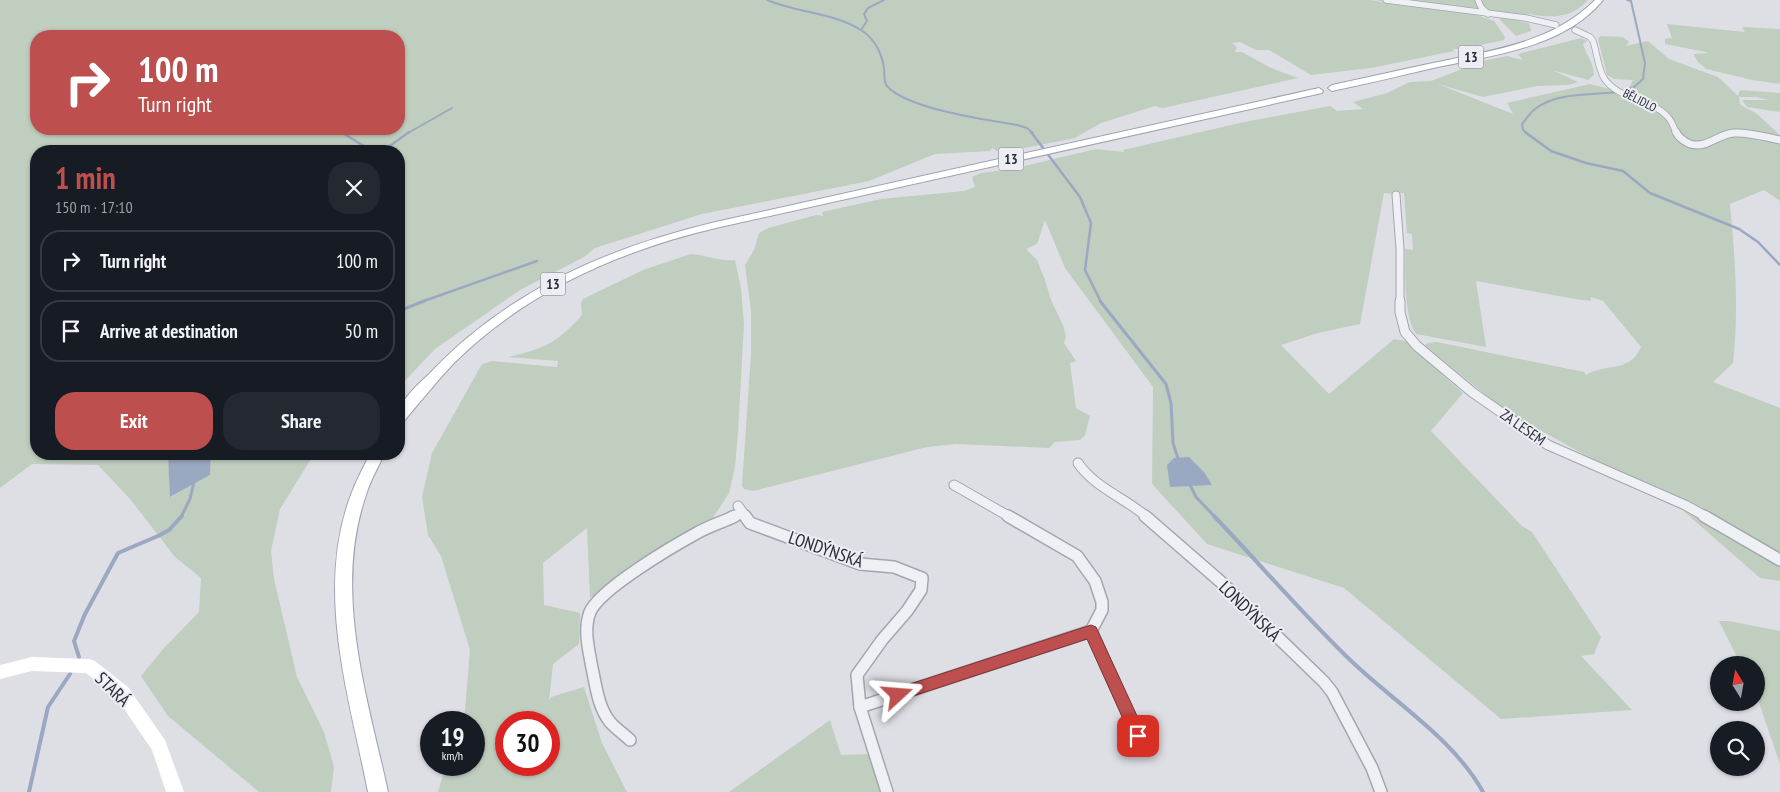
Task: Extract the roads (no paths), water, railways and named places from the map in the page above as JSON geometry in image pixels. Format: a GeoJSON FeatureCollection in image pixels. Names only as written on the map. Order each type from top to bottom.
{"type":"FeatureCollection","features":[{"type":"Feature","properties":{"kind":"main road","name":"13"},"geometry":{"type":"LineString","coordinates":[[1332,88],[1486,54],[1527,42],[1571,24],[1599,0]]}},
{"type":"Feature","properties":{"kind":"main road","name":"13"},"geometry":{"type":"LineString","coordinates":[[405,411],[440,368],[486,326],[535,294],[595,263],[639,246],[683,233],[939,174],[1320,91]]}},
{"type":"Feature","properties":{"kind":"main road"},"geometry":{"type":"LineString","coordinates":[[374,460],[359,492],[348,531],[343,576],[345,631],[378,792]]}},
{"type":"Feature","properties":{"kind":"street"},"geometry":{"type":"LineString","coordinates":[[1386,0],[1556,25]]}},
{"type":"Feature","properties":{"kind":"street"},"geometry":{"type":"LineString","coordinates":[[1478,0],[1481,7],[1488,14]]}},
{"type":"Feature","properties":{"kind":"street","name":"BĚLIDLO"},"geometry":{"type":"LineString","coordinates":[[1575,30],[1590,36],[1593,41],[1603,78],[1612,86],[1665,113],[1673,124],[1676,136],[1683,141],[1698,145],[1711,143],[1730,133],[1780,140]]}},
{"type":"Feature","properties":{"kind":"street","name":"ZA LESEM"},"geometry":{"type":"LineString","coordinates":[[1396,195],[1400,249],[1400,312],[1405,332],[1417,346],[1472,392],[1548,445],[1685,505],[1780,560]]}},
{"type":"Feature","properties":{"kind":"street","name":"LONDÝNSKÁ"},"geometry":{"type":"LineString","coordinates":[[1078,463],[1086,475],[1136,508],[1221,582],[1324,682],[1332,692],[1372,768],[1381,792]]}},
{"type":"Feature","properties":{"kind":"street"},"geometry":{"type":"LineString","coordinates":[[860,708],[1091,631],[1102,610],[1102,602],[1095,581],[1077,556],[954,485]]}},
{"type":"Feature","properties":{"kind":"street"},"geometry":{"type":"LineString","coordinates":[[630,740],[610,722],[602,708],[597,692],[587,638],[588,619],[591,610],[598,600],[627,577],[698,532],[740,509]]}},
{"type":"Feature","properties":{"kind":"street","name":"LONDÝNSKÁ"},"geometry":{"type":"LineString","coordinates":[[740,509],[750,523],[823,552],[860,564],[894,567],[922,578],[921,590],[907,611],[882,640],[857,674],[860,708],[887,792]]}},
{"type":"Feature","properties":{"kind":"street"},"geometry":{"type":"LineString","coordinates":[[1091,631],[1138,736]]}},
{"type":"Feature","properties":{"kind":"street","name":"STARÁ"},"geometry":{"type":"LineString","coordinates":[[0,672],[32,664],[89,666],[122,692],[159,746],[175,792]]}},
{"type":"Feature","properties":{"kind":"water"},"geometry":{"type":"Polygon","coordinates":[[[1189,457],[1204,472],[1212,485],[1170,487],[1167,465],[1174,458],[1189,457]]]}},
{"type":"Feature","properties":{"kind":"water"},"geometry":{"type":"Polygon","coordinates":[[[168,460],[211,460],[210,475],[170,497],[168,460]]]}},
{"type":"Feature","properties":{"kind":"waterway"},"geometry":{"type":"LineString","coordinates":[[767,0],[830,17],[864,32],[875,43],[880,53],[887,86],[897,94],[929,107],[968,117],[1017,125],[1027,128],[1033,133]]}},
{"type":"Feature","properties":{"kind":"waterway"},"geometry":{"type":"LineString","coordinates":[[861,30],[867,21],[864,14],[868,8],[884,0]]}},
{"type":"Feature","properties":{"kind":"waterway"},"geometry":{"type":"LineString","coordinates":[[1624,91],[1634,87],[1643,79],[1645,63],[1631,1],[1627,0]]}},
{"type":"Feature","properties":{"kind":"waterway"},"geometry":{"type":"LineString","coordinates":[[1527,133],[1523,130],[1522,124],[1533,111],[1544,104],[1564,97],[1619,92]]}},
{"type":"Feature","properties":{"kind":"waterway"},"geometry":{"type":"LineString","coordinates":[[408,133],[452,108]]}},
{"type":"Feature","properties":{"kind":"waterway"},"geometry":{"type":"LineString","coordinates":[[405,135],[409,132]]}},
{"type":"Feature","properties":{"kind":"waterway"},"geometry":{"type":"LineString","coordinates":[[1031,132],[1080,197],[1091,223],[1085,270],[1101,302]]}},
{"type":"Feature","properties":{"kind":"waterway"},"geometry":{"type":"LineString","coordinates":[[1525,132],[1551,151],[1586,163],[1623,171],[1650,193],[1739,229],[1758,242],[1780,265]]}},
{"type":"Feature","properties":{"kind":"waterway"},"geometry":{"type":"LineString","coordinates":[[346,135],[362,145]]}},
{"type":"Feature","properties":{"kind":"waterway"},"geometry":{"type":"LineString","coordinates":[[391,145],[405,135]]}},
{"type":"Feature","properties":{"kind":"waterway"},"geometry":{"type":"LineString","coordinates":[[421,302],[537,261]]}},
{"type":"Feature","properties":{"kind":"waterway"},"geometry":{"type":"LineString","coordinates":[[405,309],[424,301]]}},
{"type":"Feature","properties":{"kind":"waterway"},"geometry":{"type":"LineString","coordinates":[[1100,301],[1166,384],[1171,403],[1173,443],[1179,462]]}},
{"type":"Feature","properties":{"kind":"waterway"},"geometry":{"type":"LineString","coordinates":[[181,517],[190,499],[194,482]]}},
{"type":"Feature","properties":{"kind":"waterway"},"geometry":{"type":"LineString","coordinates":[[1189,483],[1196,497],[1215,517]]}},
{"type":"Feature","properties":{"kind":"waterway"},"geometry":{"type":"LineString","coordinates":[[79,657],[74,641],[85,614],[118,553],[169,530],[182,516]]}},
{"type":"Feature","properties":{"kind":"waterway"},"geometry":{"type":"LineString","coordinates":[[1214,516],[1345,655],[1455,753],[1483,792]]}},
{"type":"Feature","properties":{"kind":"waterway"},"geometry":{"type":"LineString","coordinates":[[29,792],[48,707],[70,674]]}}]}
